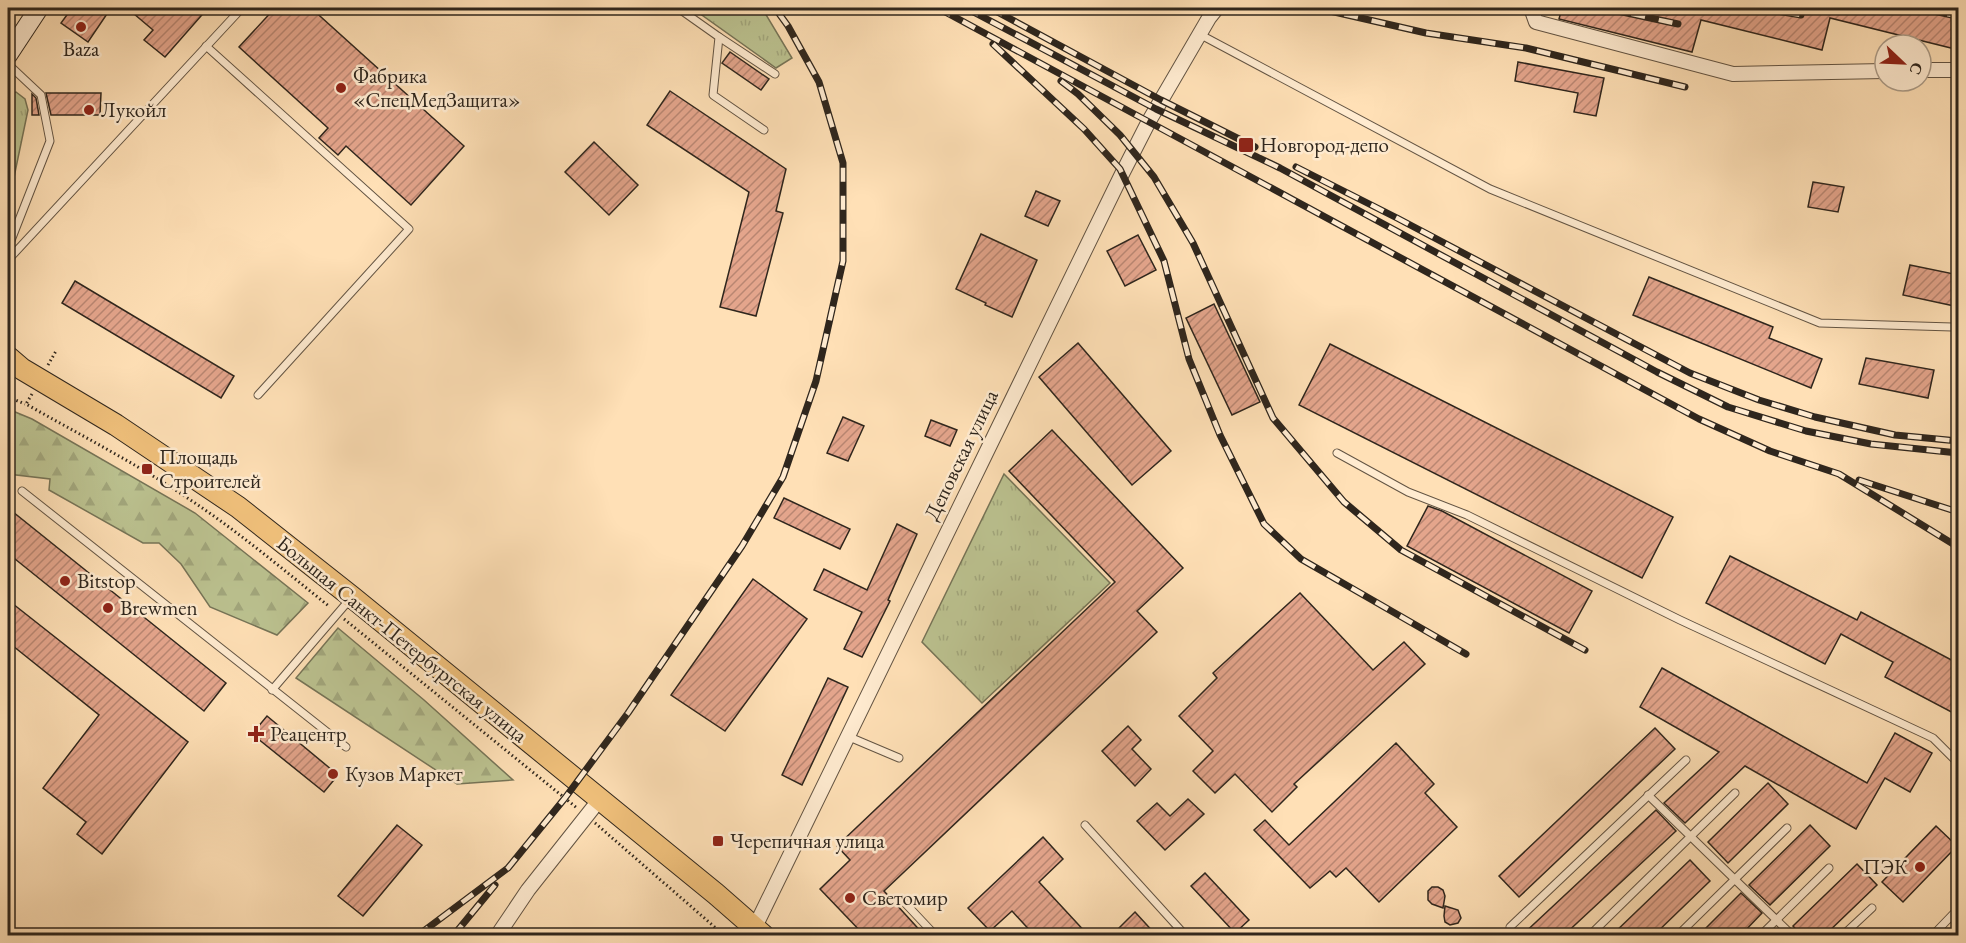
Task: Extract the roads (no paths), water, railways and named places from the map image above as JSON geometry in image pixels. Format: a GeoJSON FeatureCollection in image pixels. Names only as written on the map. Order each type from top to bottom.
{"type":"FeatureCollection","features":[{"type":"Feature","properties":{"kind":"main road","name":"Большая Санкт-Петербургская улица"},"geometry":{"type":"LineString","coordinates":[[12,364],[116,425],[238,507],[352,597],[759,931]]}},
{"type":"Feature","properties":{"kind":"street"},"geometry":{"type":"LineString","coordinates":[[8,55],[39,8]]}},
{"type":"Feature","properties":{"kind":"street","name":"Деповская улица"},"geometry":{"type":"LineString","coordinates":[[759,931],[847,736],[1126,166],[1149,121],[1217,8]]}},
{"type":"Feature","properties":{"kind":"street"},"geometry":{"type":"LineString","coordinates":[[1531,8],[1536,22],[1733,74],[1873,71]]}},
{"type":"Feature","properties":{"kind":"street"},"geometry":{"type":"LineString","coordinates":[[1933,70],[1959,70]]}},
{"type":"Feature","properties":{"kind":"street"},"geometry":{"type":"LineString","coordinates":[[500,934],[528,890],[600,799]]}},
{"type":"Feature","properties":{"kind":"lane"},"geometry":{"type":"LineString","coordinates":[[8,260],[242,8]]}},
{"type":"Feature","properties":{"kind":"lane"},"geometry":{"type":"LineString","coordinates":[[678,8],[775,74]]}},
{"type":"Feature","properties":{"kind":"lane"},"geometry":{"type":"LineString","coordinates":[[1201,34],[1490,189],[1821,323],[1952,327],[1959,324]]}},
{"type":"Feature","properties":{"kind":"lane"},"geometry":{"type":"LineString","coordinates":[[719,37],[713,95],[764,129]]}},
{"type":"Feature","properties":{"kind":"lane"},"geometry":{"type":"LineString","coordinates":[[206,46],[409,229],[258,395]]}},
{"type":"Feature","properties":{"kind":"lane"},"geometry":{"type":"LineString","coordinates":[[8,64],[41,95],[50,141],[8,248]]}},
{"type":"Feature","properties":{"kind":"lane"},"geometry":{"type":"LineString","coordinates":[[1337,453],[1408,492],[1467,515],[1680,620],[1933,738],[1959,763]]}},
{"type":"Feature","properties":{"kind":"lane"},"geometry":{"type":"LineString","coordinates":[[22,490],[346,747]]}},
{"type":"Feature","properties":{"kind":"lane"},"geometry":{"type":"LineString","coordinates":[[272,690],[352,597]]}},
{"type":"Feature","properties":{"kind":"lane"},"geometry":{"type":"LineString","coordinates":[[847,736],[898,758]]}},
{"type":"Feature","properties":{"kind":"lane"},"geometry":{"type":"LineString","coordinates":[[1510,927],[1686,760]]}},
{"type":"Feature","properties":{"kind":"lane"},"geometry":{"type":"LineString","coordinates":[[1588,936],[1736,793]]}},
{"type":"Feature","properties":{"kind":"lane"},"geometry":{"type":"LineString","coordinates":[[1648,795],[1793,936]]}},
{"type":"Feature","properties":{"kind":"lane"},"geometry":{"type":"LineString","coordinates":[[1085,825],[1186,936]]}},
{"type":"Feature","properties":{"kind":"lane"},"geometry":{"type":"LineString","coordinates":[[1677,936],[1788,828]]}},
{"type":"Feature","properties":{"kind":"lane"},"geometry":{"type":"LineString","coordinates":[[1760,936],[1829,868]]}},
{"type":"Feature","properties":{"kind":"lane"},"geometry":{"type":"LineString","coordinates":[[903,902],[936,936]]}},
{"type":"Feature","properties":{"kind":"lane"},"geometry":{"type":"LineString","coordinates":[[1842,936],[1872,908]]}},
{"type":"Feature","properties":{"kind":"lane"},"geometry":{"type":"LineString","coordinates":[[1932,936],[1959,909]]}},
{"type":"Feature","properties":{"kind":"lane"},"geometry":{"type":"LineString","coordinates":[[1952,916],[1959,928]]}},
{"type":"Feature","properties":{"kind":"railway"},"geometry":{"type":"LineString","coordinates":[[417,936],[508,868],[565,798],[628,713],[742,546],[783,477],[816,381],[843,261],[843,163],[819,82],[788,26],[775,8]]}},
{"type":"Feature","properties":{"kind":"railway"},"geometry":{"type":"LineString","coordinates":[[938,8],[1699,419],[1770,451],[1839,474],[1958,547]]}},
{"type":"Feature","properties":{"kind":"railway"},"geometry":{"type":"LineString","coordinates":[[966,8],[1156,109],[1280,168],[1657,372],[1728,407],[1806,431],[1871,444],[1958,453]]}},
{"type":"Feature","properties":{"kind":"railway"},"geometry":{"type":"LineString","coordinates":[[990,8],[1161,100],[1255,147]]}},
{"type":"Feature","properties":{"kind":"railway"},"geometry":{"type":"LineString","coordinates":[[1317,8],[1426,33],[1526,48],[1685,87]]}},
{"type":"Feature","properties":{"kind":"railway"},"geometry":{"type":"LineString","coordinates":[[1604,8],[1678,24]]}},
{"type":"Feature","properties":{"kind":"railway"},"geometry":{"type":"LineString","coordinates":[[1758,8],[1801,15]]}},
{"type":"Feature","properties":{"kind":"railway"},"geometry":{"type":"LineString","coordinates":[[1920,8],[1952,15]]}},
{"type":"Feature","properties":{"kind":"railway"},"geometry":{"type":"LineString","coordinates":[[993,44],[1084,129],[1120,169],[1164,261],[1189,359],[1220,435],[1264,524],[1301,559],[1466,654]]}},
{"type":"Feature","properties":{"kind":"railway"},"geometry":{"type":"LineString","coordinates":[[1061,81],[1078,94],[1120,135],[1154,177],[1193,243],[1273,418],[1344,502],[1401,550],[1585,650]]}},
{"type":"Feature","properties":{"kind":"railway"},"geometry":{"type":"LineString","coordinates":[[1296,167],[1690,373],[1759,400],[1815,417],[1895,435],[1958,441]]}},
{"type":"Feature","properties":{"kind":"railway"},"geometry":{"type":"LineString","coordinates":[[1859,480],[1958,512]]}},
{"type":"Feature","properties":{"kind":"railway"},"geometry":{"type":"LineString","coordinates":[[453,936],[495,885]]}},
{"type":"Feature","properties":{"kind":"place","name":"Baza"},"geometry":{"type":"Point","coordinates":[81,27]}},
{"type":"Feature","properties":{"kind":"place","name":"Фабрика «СпецМедЗащита»"},"geometry":{"type":"Point","coordinates":[341,88]}},
{"type":"Feature","properties":{"kind":"place","name":"Лукойл"},"geometry":{"type":"Point","coordinates":[89,110]}},
{"type":"Feature","properties":{"kind":"place","name":"Новгород-депо"},"geometry":{"type":"Point","coordinates":[1246,145]}},
{"type":"Feature","properties":{"kind":"place","name":"Площадь Строителей"},"geometry":{"type":"Point","coordinates":[147,469]}},
{"type":"Feature","properties":{"kind":"place","name":"Bitstop"},"geometry":{"type":"Point","coordinates":[65,581]}},
{"type":"Feature","properties":{"kind":"place","name":"Brewmen"},"geometry":{"type":"Point","coordinates":[108,608]}},
{"type":"Feature","properties":{"kind":"place","name":"Реацентр"},"geometry":{"type":"Point","coordinates":[256,734]}},
{"type":"Feature","properties":{"kind":"place","name":"Кузов Маркет"},"geometry":{"type":"Point","coordinates":[333,774]}},
{"type":"Feature","properties":{"kind":"place","name":"Черепичная улица"},"geometry":{"type":"Point","coordinates":[718,841]}},
{"type":"Feature","properties":{"kind":"place","name":"ПЭК"},"geometry":{"type":"Point","coordinates":[1920,867]}},
{"type":"Feature","properties":{"kind":"place","name":"Светомир"},"geometry":{"type":"Point","coordinates":[850,898]}}]}
